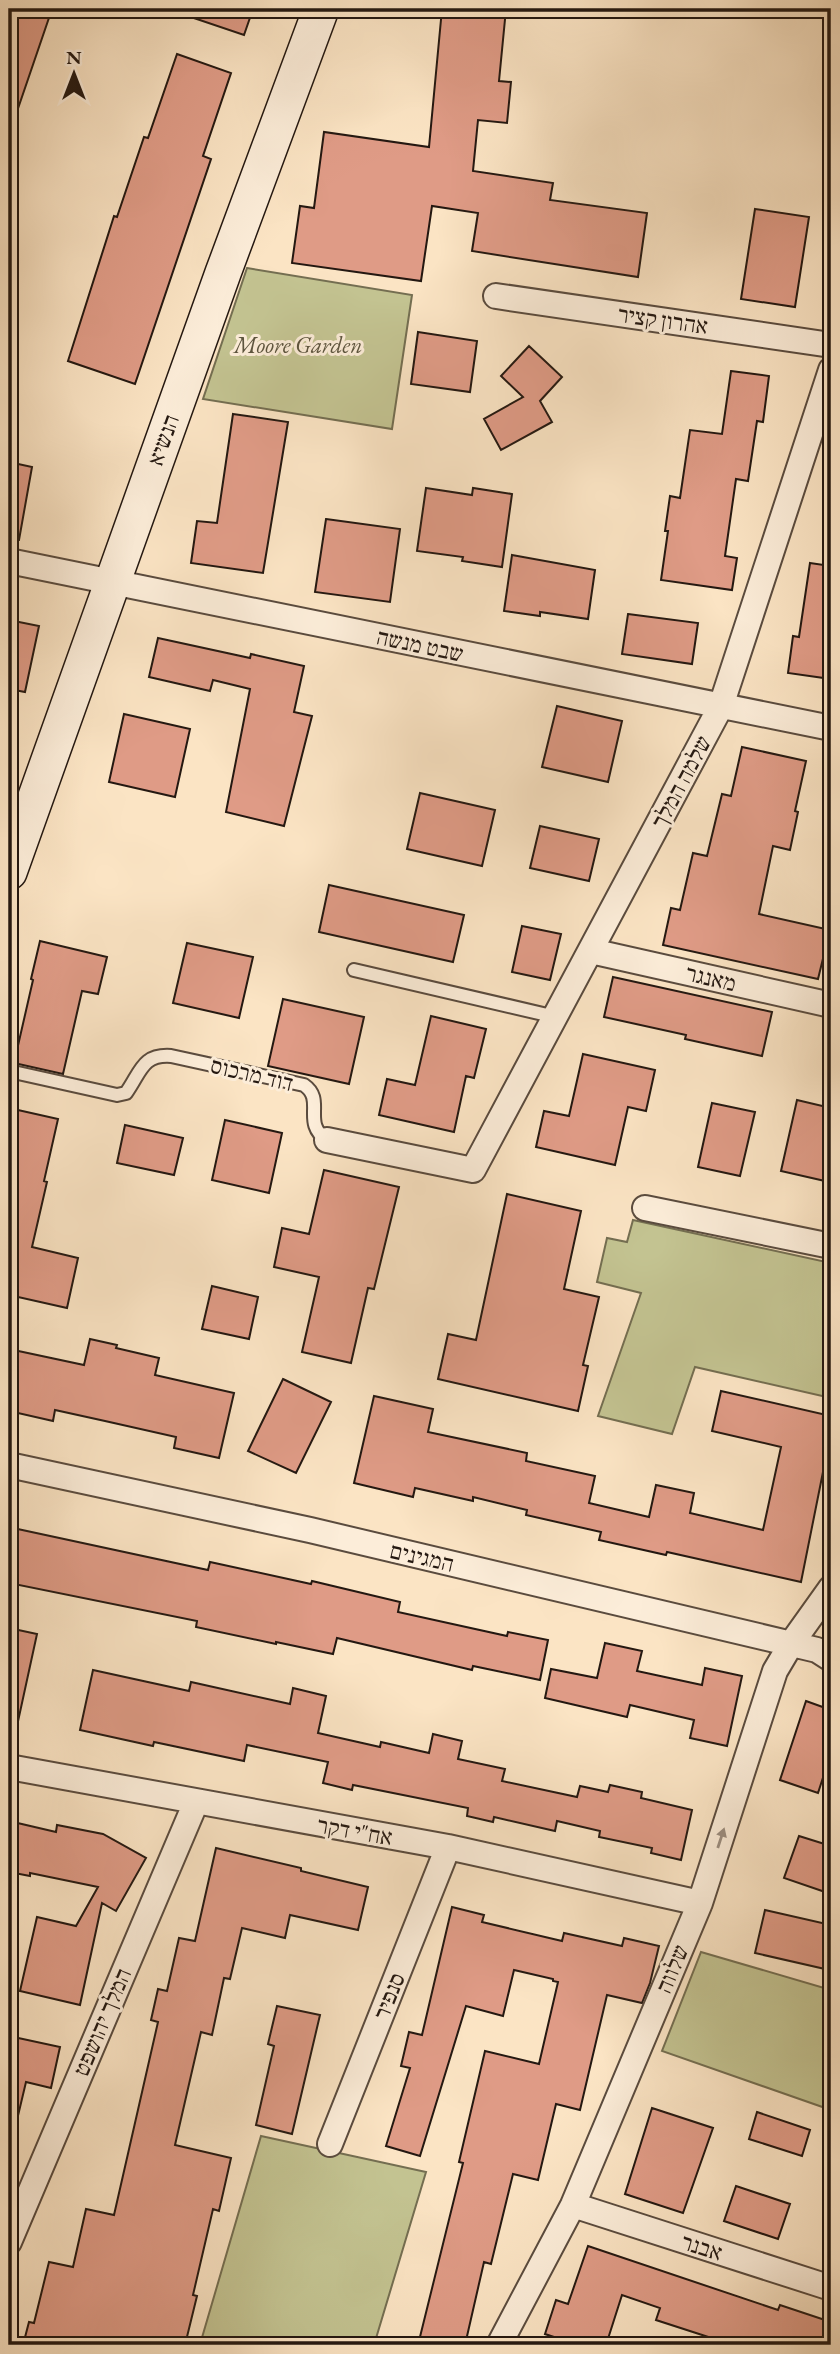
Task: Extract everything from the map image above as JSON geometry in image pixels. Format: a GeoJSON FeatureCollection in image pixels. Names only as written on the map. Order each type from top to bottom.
{"type":"FeatureCollection","features":[{"type":"Feature","properties":{"kind":"street","name":"הנשיא"},"geometry":{"type":"LineString","coordinates":[[9,872],[223,273],[321,9]]}},
{"type":"Feature","properties":{"kind":"street","name":"אהרון קציר"},"geometry":{"type":"LineString","coordinates":[[496,296],[831,345]]}},
{"type":"Feature","properties":{"kind":"street","name":"שלמה המלך"},"geometry":{"type":"LineString","coordinates":[[473,1170],[721,706],[831,370]]}},
{"type":"Feature","properties":{"kind":"street","name":"שבט מנשה"},"geometry":{"type":"LineString","coordinates":[[9,561],[831,728]]}},
{"type":"Feature","properties":{"kind":"street","name":"מאנגר"},"geometry":{"type":"LineString","coordinates":[[591,951],[831,1005]]}},
{"type":"Feature","properties":{"kind":"street","name":"דוד מרכוס"},"geometry":{"type":"LineString","coordinates":[[327,1140],[473,1170]]}},
{"type":"Feature","properties":{"kind":"street"},"geometry":{"type":"LineString","coordinates":[[645,1208],[831,1246]]}},
{"type":"Feature","properties":{"kind":"street","name":"המגינים"},"geometry":{"type":"LineString","coordinates":[[9,1465],[310,1530],[817,1650],[831,1659]]}},
{"type":"Feature","properties":{"kind":"street","name":"שלווה"},"geometry":{"type":"LineString","coordinates":[[499,2345],[573,2205],[700,1903],[770,1686],[791,1644],[831,1588]]}},
{"type":"Feature","properties":{"kind":"street","name":"אח\"י דקר"},"geometry":{"type":"LineString","coordinates":[[9,1767],[448,1847],[700,1903]]}},
{"type":"Feature","properties":{"kind":"street","name":"המלך יהושפט"},"geometry":{"type":"LineString","coordinates":[[9,2242],[196,1802]]}},
{"type":"Feature","properties":{"kind":"street","name":"סנפיר"},"geometry":{"type":"LineString","coordinates":[[330,2144],[448,1847]]}},
{"type":"Feature","properties":{"kind":"street","name":"אבנר"},"geometry":{"type":"LineString","coordinates":[[573,2205],[831,2288]]}},
{"type":"Feature","properties":{"kind":"lane"},"geometry":{"type":"LineString","coordinates":[[354,970],[556,1017]]}},
{"type":"Feature","properties":{"kind":"lane","name":"דוד מרכוס"},"geometry":{"type":"LineString","coordinates":[[9,1072],[117,1095],[125,1093],[146,1061],[156,1055],[184,1059],[303,1085],[311,1090],[314,1099],[313,1126],[327,1140]]}},
{"type":"Feature","properties":{"kind":"green space","name":"Moore Garden"},"geometry":{"type":"Polygon","coordinates":[[[247,268],[412,295],[392,429],[203,399],[247,268]]]}},
{"type":"Feature","properties":{"kind":"green space"},"geometry":{"type":"Polygon","coordinates":[[[633,1220],[831,1263],[831,1398],[695,1367],[672,1434],[598,1416],[641,1293],[597,1282],[607,1238],[627,1242],[633,1220]]]}},
{"type":"Feature","properties":{"kind":"green space"},"geometry":{"type":"Polygon","coordinates":[[[701,1952],[831,1990],[831,2110],[662,2051],[701,1952]]]}},
{"type":"Feature","properties":{"kind":"green space"},"geometry":{"type":"Polygon","coordinates":[[[261,2136],[426,2172],[374,2345],[218,2345],[201,2341],[261,2136]]]}},
{"type":"Feature","properties":{"kind":"building"},"geometry":{"type":"Polygon","coordinates":[[[9,9],[52,9],[12,126],[9,126],[9,9]]]}},
{"type":"Feature","properties":{"kind":"building"},"geometry":{"type":"Polygon","coordinates":[[[176,9],[253,9],[244,35],[176,12],[176,9]]]}},
{"type":"Feature","properties":{"kind":"building"},"geometry":{"type":"Polygon","coordinates":[[[442,9],[506,9],[499,81],[511,82],[507,123],[478,120],[473,171],[553,183],[550,200],[647,213],[638,277],[472,251],[478,213],[432,206],[421,281],[292,263],[300,206],[314,208],[324,132],[429,147],[442,9]]]}},
{"type":"Feature","properties":{"kind":"building"},"geometry":{"type":"Polygon","coordinates":[[[177,54],[231,73],[203,156],[211,159],[135,384],[68,361],[114,216],[117,217],[144,137],[148,138],[177,54]]]}},
{"type":"Feature","properties":{"kind":"building"},"geometry":{"type":"Polygon","coordinates":[[[755,209],[809,217],[795,307],[741,299],[755,209]]]}},
{"type":"Feature","properties":{"kind":"building"},"geometry":{"type":"Polygon","coordinates":[[[418,332],[477,341],[470,392],[411,384],[418,332]]]}},
{"type":"Feature","properties":{"kind":"building"},"geometry":{"type":"Polygon","coordinates":[[[529,346],[562,377],[540,401],[552,422],[501,450],[484,419],[523,397],[501,376],[529,346]]]}},
{"type":"Feature","properties":{"kind":"building"},"geometry":{"type":"Polygon","coordinates":[[[731,371],[769,376],[763,422],[757,421],[748,481],[736,479],[725,556],[737,558],[732,590],[661,580],[670,496],[680,498],[690,430],[722,434],[731,371]]]}},
{"type":"Feature","properties":{"kind":"building"},"geometry":{"type":"Polygon","coordinates":[[[233,414],[288,422],[263,573],[191,563],[197,521],[217,523],[233,414]]]}},
{"type":"Feature","properties":{"kind":"building"},"geometry":{"type":"Polygon","coordinates":[[[9,462],[32,467],[19,540],[9,539],[9,462]]]}},
{"type":"Feature","properties":{"kind":"building"},"geometry":{"type":"Polygon","coordinates":[[[426,488],[472,495],[473,488],[512,494],[502,567],[462,561],[463,557],[417,551],[426,488]]]}},
{"type":"Feature","properties":{"kind":"building"},"geometry":{"type":"Polygon","coordinates":[[[326,519],[400,529],[390,602],[315,592],[326,519]]]}},
{"type":"Feature","properties":{"kind":"building"},"geometry":{"type":"Polygon","coordinates":[[[512,555],[595,570],[588,619],[540,612],[540,616],[504,611],[512,555]]]}},
{"type":"Feature","properties":{"kind":"building"},"geometry":{"type":"Polygon","coordinates":[[[810,563],[831,566],[831,679],[788,673],[793,636],[799,637],[810,563]]]}},
{"type":"Feature","properties":{"kind":"building"},"geometry":{"type":"Polygon","coordinates":[[[628,614],[698,623],[692,664],[622,654],[628,614]]]}},
{"type":"Feature","properties":{"kind":"building"},"geometry":{"type":"Polygon","coordinates":[[[9,620],[39,626],[25,692],[9,689],[9,620]]]}},
{"type":"Feature","properties":{"kind":"building"},"geometry":{"type":"Polygon","coordinates":[[[158,638],[250,658],[251,654],[304,666],[294,712],[312,716],[284,826],[226,812],[250,689],[213,680],[210,691],[149,677],[158,638]]]}},
{"type":"Feature","properties":{"kind":"building"},"geometry":{"type":"Polygon","coordinates":[[[557,706],[622,721],[608,782],[542,767],[557,706]]]}},
{"type":"Feature","properties":{"kind":"building"},"geometry":{"type":"Polygon","coordinates":[[[124,714],[190,729],[175,797],[109,782],[124,714]]]}},
{"type":"Feature","properties":{"kind":"building"},"geometry":{"type":"Polygon","coordinates":[[[742,747],[806,761],[790,850],[773,846],[759,914],[830,930],[818,979],[663,945],[671,908],[680,910],[693,853],[707,856],[722,794],[731,796],[742,747]]]}},
{"type":"Feature","properties":{"kind":"building"},"geometry":{"type":"Polygon","coordinates":[[[420,793],[495,810],[482,866],[407,849],[420,793]]]}},
{"type":"Feature","properties":{"kind":"building"},"geometry":{"type":"Polygon","coordinates":[[[540,826],[599,839],[589,881],[530,868],[540,826]]]}},
{"type":"Feature","properties":{"kind":"building"},"geometry":{"type":"Polygon","coordinates":[[[329,885],[464,915],[453,962],[319,932],[329,885]]]}},
{"type":"Feature","properties":{"kind":"building"},"geometry":{"type":"Polygon","coordinates":[[[522,926],[561,934],[550,980],[512,972],[522,926]]]}},
{"type":"Feature","properties":{"kind":"building"},"geometry":{"type":"Polygon","coordinates":[[[40,941],[107,957],[98,994],[82,991],[63,1074],[14,1063],[40,941]]]}},
{"type":"Feature","properties":{"kind":"building"},"geometry":{"type":"Polygon","coordinates":[[[187,943],[253,957],[239,1018],[173,1003],[187,943]]]}},
{"type":"Feature","properties":{"kind":"building"},"geometry":{"type":"Polygon","coordinates":[[[613,977],[772,1012],[762,1056],[685,1039],[686,1035],[604,1017],[613,977]]]}},
{"type":"Feature","properties":{"kind":"building"},"geometry":{"type":"Polygon","coordinates":[[[283,999],[364,1017],[349,1084],[268,1066],[283,999]]]}},
{"type":"Feature","properties":{"kind":"building"},"geometry":{"type":"Polygon","coordinates":[[[431,1016],[486,1029],[474,1078],[466,1076],[454,1132],[379,1115],[387,1079],[415,1085],[431,1016]]]}},
{"type":"Feature","properties":{"kind":"building"},"geometry":{"type":"Polygon","coordinates":[[[583,1054],[655,1070],[646,1111],[628,1107],[615,1165],[536,1147],[544,1111],[569,1116],[583,1054]]]}},
{"type":"Feature","properties":{"kind":"building"},"geometry":{"type":"Polygon","coordinates":[[[797,1100],[831,1108],[831,1153],[825,1181],[781,1171],[797,1100]]]}},
{"type":"Feature","properties":{"kind":"building"},"geometry":{"type":"Polygon","coordinates":[[[712,1103],[755,1112],[740,1176],[698,1167],[712,1103]]]}},
{"type":"Feature","properties":{"kind":"building"},"geometry":{"type":"Polygon","coordinates":[[[9,1108],[58,1119],[32,1247],[78,1258],[67,1308],[9,1295],[9,1108]]]}},
{"type":"Feature","properties":{"kind":"building"},"geometry":{"type":"Polygon","coordinates":[[[225,1120],[282,1133],[269,1193],[212,1180],[225,1120]]]}},
{"type":"Feature","properties":{"kind":"building"},"geometry":{"type":"Polygon","coordinates":[[[125,1125],[183,1138],[174,1175],[117,1163],[125,1125]]]}},
{"type":"Feature","properties":{"kind":"building"},"geometry":{"type":"Polygon","coordinates":[[[324,1170],[399,1187],[374,1289],[368,1288],[351,1363],[302,1352],[319,1277],[274,1267],[282,1228],[309,1234],[324,1170]]]}},
{"type":"Feature","properties":{"kind":"building"},"geometry":{"type":"Polygon","coordinates":[[[507,1194],[581,1211],[564,1289],[599,1297],[583,1365],[588,1366],[578,1411],[438,1379],[448,1334],[476,1340],[507,1194]]]}},
{"type":"Feature","properties":{"kind":"building"},"geometry":{"type":"Polygon","coordinates":[[[212,1286],[258,1297],[249,1339],[202,1329],[212,1286]]]}},
{"type":"Feature","properties":{"kind":"building"},"geometry":{"type":"Polygon","coordinates":[[[90,1339],[159,1358],[155,1375],[234,1393],[219,1458],[174,1448],[176,1437],[105,1421],[55,1410],[53,1421],[9,1411],[9,1349],[84,1365],[90,1339]]]}},
{"type":"Feature","properties":{"kind":"building"},"geometry":{"type":"Polygon","coordinates":[[[283,1379],[331,1402],[296,1473],[248,1451],[283,1379]]]}},
{"type":"Feature","properties":{"kind":"building"},"geometry":{"type":"Polygon","coordinates":[[[721,1391],[831,1416],[831,1458],[826,1457],[801,1582],[599,1540],[601,1532],[526,1515],[527,1510],[473,1497],[473,1501],[415,1488],[413,1497],[354,1483],[374,1396],[433,1409],[428,1432],[527,1453],[526,1461],[595,1476],[589,1503],[649,1517],[656,1485],[694,1493],[690,1513],[763,1530],[781,1447],[712,1431],[721,1391]]]}},
{"type":"Feature","properties":{"kind":"building"},"geometry":{"type":"Polygon","coordinates":[[[13,1528],[208,1570],[210,1562],[311,1584],[312,1581],[400,1602],[398,1612],[507,1636],[508,1632],[548,1640],[540,1680],[473,1666],[472,1670],[337,1638],[333,1654],[276,1644],[196,1627],[197,1621],[9,1583],[9,1549],[13,1528]]]}},
{"type":"Feature","properties":{"kind":"building"},"geometry":{"type":"Polygon","coordinates":[[[9,1628],[37,1634],[17,1726],[9,1725],[9,1628]]]}},
{"type":"Feature","properties":{"kind":"building"},"geometry":{"type":"Polygon","coordinates":[[[605,1643],[642,1651],[637,1671],[702,1685],[705,1668],[742,1676],[727,1746],[690,1738],[694,1720],[630,1705],[627,1717],[545,1698],[551,1669],[597,1678],[605,1643]]]}},
{"type":"Feature","properties":{"kind":"building"},"geometry":{"type":"Polygon","coordinates":[[[93,1670],[189,1691],[191,1682],[290,1704],[293,1688],[326,1696],[318,1733],[380,1747],[381,1742],[429,1753],[433,1734],[462,1741],[458,1759],[505,1769],[502,1781],[577,1797],[580,1786],[608,1792],[610,1785],[642,1792],[641,1798],[692,1810],[681,1860],[651,1853],[652,1848],[599,1837],[600,1831],[557,1821],[555,1831],[494,1817],[493,1822],[467,1816],[468,1808],[353,1785],[352,1790],[323,1783],[328,1762],[247,1745],[244,1761],[154,1742],[153,1746],[80,1730],[93,1670]]]}},
{"type":"Feature","properties":{"kind":"building"},"geometry":{"type":"Polygon","coordinates":[[[806,1701],[831,1710],[831,1753],[818,1793],[780,1780],[806,1701]]]}},
{"type":"Feature","properties":{"kind":"building"},"geometry":{"type":"Polygon","coordinates":[[[9,1821],[56,1832],[57,1825],[103,1834],[146,1858],[116,1911],[102,1903],[80,2005],[20,1991],[37,1917],[76,1926],[98,1887],[30,1873],[30,1876],[9,1872],[9,1821]]]}},
{"type":"Feature","properties":{"kind":"building"},"geometry":{"type":"Polygon","coordinates":[[[799,1836],[831,1846],[831,1894],[784,1878],[799,1836]]]}},
{"type":"Feature","properties":{"kind":"building"},"geometry":{"type":"Polygon","coordinates":[[[216,1848],[368,1887],[358,1930],[290,1915],[285,1938],[242,1928],[230,1979],[224,1978],[212,2035],[201,2032],[175,2145],[231,2158],[219,2211],[213,2209],[193,2295],[197,2296],[185,2345],[23,2345],[29,2322],[34,2323],[49,2262],[73,2267],[86,2209],[114,2215],[158,2022],[151,2020],[158,1989],[167,1991],[179,1938],[195,1941],[216,1848]]]}},
{"type":"Feature","properties":{"kind":"building"},"geometry":{"type":"Polygon","coordinates":[[[452,1907],[484,1915],[482,1922],[562,1941],[564,1933],[622,1946],[624,1938],[659,1946],[642,2003],[607,1995],[580,2110],[556,2104],[538,2180],[513,2174],[491,2264],[484,2262],[465,2345],[418,2345],[463,2163],[459,2162],[485,2051],[539,2064],[558,1982],[514,1970],[503,2016],[466,2006],[420,2156],[386,2146],[410,2068],[401,2066],[409,2032],[422,2035],[452,1907]]]}},
{"type":"Feature","properties":{"kind":"building"},"geometry":{"type":"Polygon","coordinates":[[[765,1910],[831,1925],[831,1942],[825,1969],[755,1953],[765,1910]]]}},
{"type":"Feature","properties":{"kind":"building"},"geometry":{"type":"Polygon","coordinates":[[[277,2006],[320,2015],[292,2134],[256,2125],[274,2046],[268,2044],[277,2006]]]}},
{"type":"Feature","properties":{"kind":"building"},"geometry":{"type":"Polygon","coordinates":[[[9,2036],[60,2047],[51,2088],[26,2082],[17,2120],[9,2119],[9,2036]]]}},
{"type":"Feature","properties":{"kind":"building"},"geometry":{"type":"Polygon","coordinates":[[[652,2108],[713,2128],[683,2213],[625,2194],[652,2108]]]}},
{"type":"Feature","properties":{"kind":"building"},"geometry":{"type":"Polygon","coordinates":[[[757,2112],[810,2130],[802,2156],[749,2139],[757,2112]]]}},
{"type":"Feature","properties":{"kind":"building"},"geometry":{"type":"Polygon","coordinates":[[[736,2186],[790,2204],[778,2239],[724,2221],[736,2186]]]}},
{"type":"Feature","properties":{"kind":"building"},"geometry":{"type":"Polygon","coordinates":[[[588,2246],[778,2310],[780,2305],[831,2322],[831,2345],[733,2345],[656,2320],[660,2308],[622,2295],[606,2345],[578,2345],[545,2334],[556,2300],[568,2304],[588,2246]]]}}]}
